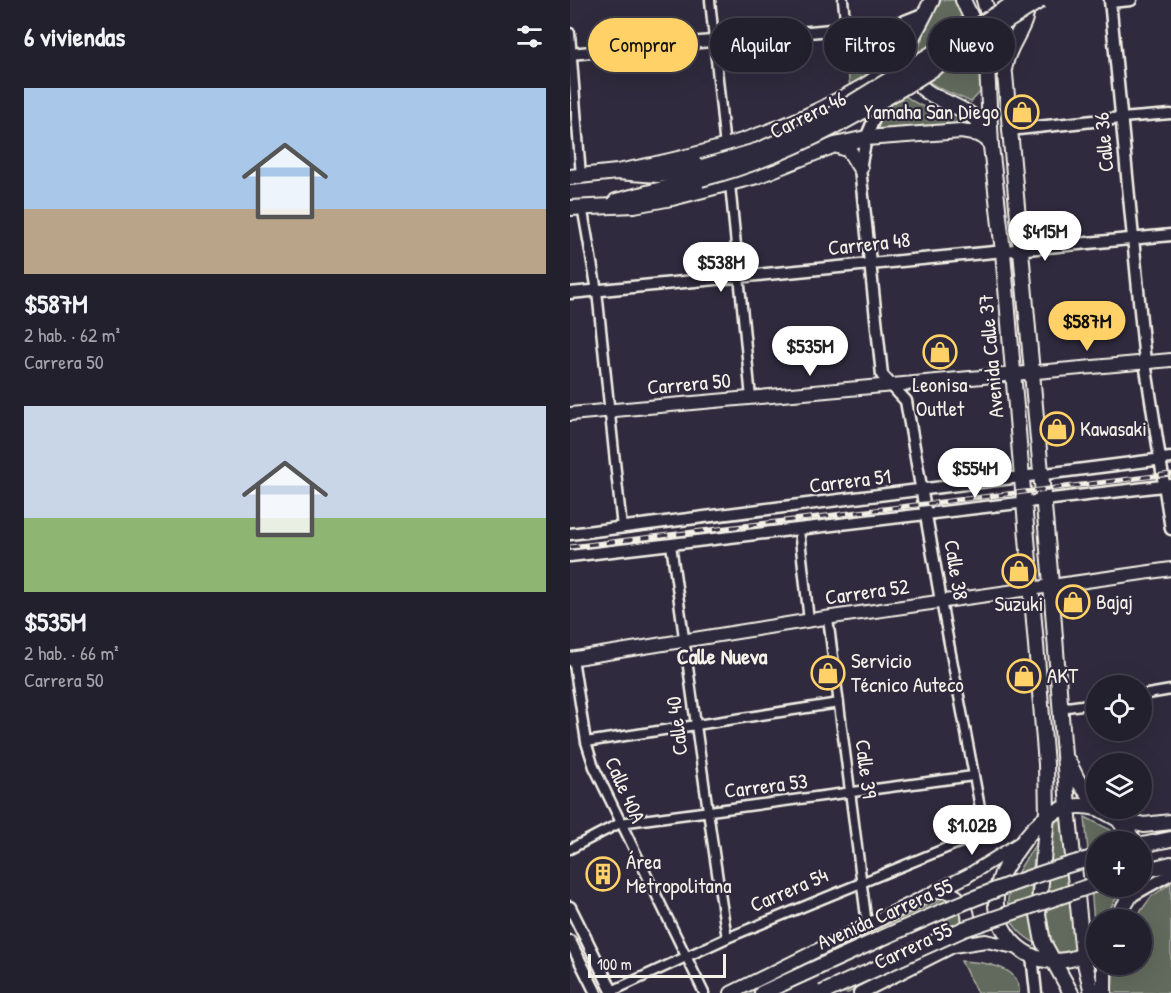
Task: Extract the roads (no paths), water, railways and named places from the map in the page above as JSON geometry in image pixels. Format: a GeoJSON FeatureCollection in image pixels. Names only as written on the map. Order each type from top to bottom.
{"type":"FeatureCollection","features":[{"type":"Feature","properties":{"kind":"main road","name":"Avenida Calle 37"},"geometry":{"type":"LineString","coordinates":[[963,0],[985,52],[991,146],[1023,478],[1046,764],[1047,816],[1038,915],[1040,933],[1052,961],[1071,993]]}},
{"type":"Feature","properties":{"kind":"main road","name":"Avenida Calle 37"},"geometry":{"type":"LineString","coordinates":[[984,0],[1005,74],[1052,586],[1068,807],[1083,955],[1092,993]]}},
{"type":"Feature","properties":{"kind":"main road","name":"Carrera 46"},"geometry":{"type":"LineString","coordinates":[[605,204],[702,173],[814,126],[1019,0]]}},
{"type":"Feature","properties":{"kind":"main road"},"geometry":{"type":"LineString","coordinates":[[1005,74],[1009,50],[1026,19],[1026,0]]}},
{"type":"Feature","properties":{"kind":"main road","name":"Carrera 46"},"geometry":{"type":"LineString","coordinates":[[617,172],[658,175],[702,173],[762,160],[837,126],[1041,0]]}},
{"type":"Feature","properties":{"kind":"main road","name":"Carrera 46"},"geometry":{"type":"LineString","coordinates":[[916,29],[928,6]]}},
{"type":"Feature","properties":{"kind":"main road","name":"Carrera 46"},"geometry":{"type":"LineString","coordinates":[[575,176],[617,172],[725,148],[821,110],[871,82],[884,72]]}},
{"type":"Feature","properties":{"kind":"main road"},"geometry":{"type":"LineString","coordinates":[[911,72],[918,86],[929,95],[957,105],[972,115],[988,134],[991,146]]}},
{"type":"Feature","properties":{"kind":"main road"},"geometry":{"type":"LineString","coordinates":[[821,110],[828,110],[839,119],[842,133],[835,145],[849,150],[860,168]]}},
{"type":"Feature","properties":{"kind":"main road","name":"Carrera 46"},"geometry":{"type":"LineString","coordinates":[[576,207],[645,203],[730,184],[835,145],[866,138],[961,131],[979,134],[988,140],[991,146]]}},
{"type":"Feature","properties":{"kind":"main road","name":"Carrera 50"},"geometry":{"type":"LineString","coordinates":[[570,414],[1171,360]]}},
{"type":"Feature","properties":{"kind":"main road","name":"Carrera 52"},"geometry":{"type":"LineString","coordinates":[[572,658],[941,601],[1171,569]]}},
{"type":"Feature","properties":{"kind":"main road"},"geometry":{"type":"LineString","coordinates":[[1065,752],[1078,781],[1086,791]]}},
{"type":"Feature","properties":{"kind":"main road"},"geometry":{"type":"LineString","coordinates":[[1086,808],[1068,807],[1047,816],[1024,840],[1001,875],[996,897],[1001,925],[1020,948],[1032,956],[1052,961],[1086,953]]}},
{"type":"Feature","properties":{"kind":"main road"},"geometry":{"type":"LineString","coordinates":[[1119,819],[1144,825],[1171,822]]}},
{"type":"Feature","properties":{"kind":"main road"},"geometry":{"type":"LineString","coordinates":[[1119,819],[1127,831]]}},
{"type":"Feature","properties":{"kind":"main road"},"geometry":{"type":"LineString","coordinates":[[1152,843],[1171,838]]}},
{"type":"Feature","properties":{"kind":"main road","name":"Carrera 55"},"geometry":{"type":"LineString","coordinates":[[731,993],[982,868],[1024,840]]}},
{"type":"Feature","properties":{"kind":"main road","name":"Avenida Carrera 55"},"geometry":{"type":"LineString","coordinates":[[762,993],[952,907],[1086,860]]}},
{"type":"Feature","properties":{"kind":"main road"},"geometry":{"type":"LineString","coordinates":[[1152,869],[1171,864]]}},
{"type":"Feature","properties":{"kind":"main road"},"geometry":{"type":"LineString","coordinates":[[822,993],[964,929],[1086,887]]}},
{"type":"Feature","properties":{"kind":"main road"},"geometry":{"type":"LineString","coordinates":[[932,892],[949,892],[957,896],[967,909],[969,918],[965,934],[953,946]]}},
{"type":"Feature","properties":{"kind":"main road","name":"Carrera 55"},"geometry":{"type":"LineString","coordinates":[[860,993],[953,946],[986,941],[1020,948]]}},
{"type":"Feature","properties":{"kind":"main road"},"geometry":{"type":"LineString","coordinates":[[1104,975],[1104,993]]}},
{"type":"Feature","properties":{"kind":"street"},"geometry":{"type":"LineString","coordinates":[[710,0],[712,18]]}},
{"type":"Feature","properties":{"kind":"street"},"geometry":{"type":"LineString","coordinates":[[843,0],[845,18]]}},
{"type":"Feature","properties":{"kind":"street"},"geometry":{"type":"LineString","coordinates":[[1110,1],[1131,0]]}},
{"type":"Feature","properties":{"kind":"street","name":"Calle 36"},"geometry":{"type":"LineString","coordinates":[[1110,1],[1145,362],[1165,459],[1171,529]]}},
{"type":"Feature","properties":{"kind":"street"},"geometry":{"type":"LineString","coordinates":[[907,18],[928,6]]}},
{"type":"Feature","properties":{"kind":"street"},"geometry":{"type":"LineString","coordinates":[[570,33],[575,176]]}},
{"type":"Feature","properties":{"kind":"street"},"geometry":{"type":"LineString","coordinates":[[571,54],[710,41]]}},
{"type":"Feature","properties":{"kind":"street"},"geometry":{"type":"LineString","coordinates":[[718,72],[725,148]]}},
{"type":"Feature","properties":{"kind":"street","name":"Calle 38"},"geometry":{"type":"LineString","coordinates":[[895,72],[866,138],[860,168],[882,371],[906,401],[982,819],[981,830]]}},
{"type":"Feature","properties":{"kind":"street"},"geometry":{"type":"LineString","coordinates":[[1009,130],[1171,114]]}},
{"type":"Feature","properties":{"kind":"street"},"geometry":{"type":"LineString","coordinates":[[730,184],[751,398]]}},
{"type":"Feature","properties":{"kind":"street"},"geometry":{"type":"LineString","coordinates":[[576,207],[597,291],[622,528]]}},
{"type":"Feature","properties":{"kind":"street","name":"Carrera 48"},"geometry":{"type":"LineString","coordinates":[[570,293],[1171,235]]}},
{"type":"Feature","properties":{"kind":"street","name":"Carrera 51"},"geometry":{"type":"LineString","coordinates":[[570,534],[923,492],[1165,459]]}},
{"type":"Feature","properties":{"kind":"street","name":"Carrera 51"},"geometry":{"type":"LineString","coordinates":[[570,556],[1167,485]]}},
{"type":"Feature","properties":{"kind":"street"},"geometry":{"type":"LineString","coordinates":[[799,530],[809,621]]}},
{"type":"Feature","properties":{"kind":"street","name":"Calle 40"},"geometry":{"type":"LineString","coordinates":[[671,544],[686,640],[706,811],[727,938]]}},
{"type":"Feature","properties":{"kind":"street","name":"Calle 39"},"geometry":{"type":"LineString","coordinates":[[828,618],[867,925]]}},
{"type":"Feature","properties":{"kind":"street","name":"Calle 40A"},"geometry":{"type":"LineString","coordinates":[[572,658],[586,742],[620,824],[704,993]]}},
{"type":"Feature","properties":{"kind":"street"},"geometry":{"type":"LineString","coordinates":[[1152,693],[1171,690]]}},
{"type":"Feature","properties":{"kind":"street"},"geometry":{"type":"LineString","coordinates":[[586,742],[839,703]]}},
{"type":"Feature","properties":{"kind":"street"},"geometry":{"type":"LineString","coordinates":[[1060,708],[1086,704]]}},
{"type":"Feature","properties":{"kind":"street","name":"Carrera 53"},"geometry":{"type":"LineString","coordinates":[[570,849],[620,824],[973,776]]}},
{"type":"Feature","properties":{"kind":"street","name":"Carrera 54"},"geometry":{"type":"LineString","coordinates":[[612,992],[727,938],[971,840],[981,830]]}},
{"type":"Feature","properties":{"kind":"street"},"geometry":{"type":"LineString","coordinates":[[1152,883],[1171,874]]}},
{"type":"Feature","properties":{"kind":"street"},"geometry":{"type":"LineString","coordinates":[[570,907],[612,992]]}},
{"type":"Feature","properties":{"kind":"street"},"geometry":{"type":"LineString","coordinates":[[570,941],[596,993]]}},
{"type":"Feature","properties":{"kind":"street"},"geometry":{"type":"LineString","coordinates":[[1032,956],[1036,993]]}},
{"type":"Feature","properties":{"kind":"railway"},"geometry":{"type":"LineString","coordinates":[[570,547],[1171,474]]}},
{"type":"Feature","properties":{"kind":"place","name":"Yamaha San Diego"},"geometry":{"type":"Point","coordinates":[1022,112]}},
{"type":"Feature","properties":{"kind":"place","name":"Leonisa Outlet"},"geometry":{"type":"Point","coordinates":[940,352]}},
{"type":"Feature","properties":{"kind":"place","name":"Kawasaki"},"geometry":{"type":"Point","coordinates":[1057,429]}},
{"type":"Feature","properties":{"kind":"place","name":"Suzuki"},"geometry":{"type":"Point","coordinates":[1019,571]}},
{"type":"Feature","properties":{"kind":"place","name":"Bajaj"},"geometry":{"type":"Point","coordinates":[1073,602]}},
{"type":"Feature","properties":{"kind":"place","name":"Servicio Técnico Auteco"},"geometry":{"type":"Point","coordinates":[828,673]}},
{"type":"Feature","properties":{"kind":"place","name":"AKT"},"geometry":{"type":"Point","coordinates":[1024,676]}},
{"type":"Feature","properties":{"kind":"place","name":"Área Metropolitana"},"geometry":{"type":"Point","coordinates":[603,874]}},
{"type":"Feature","properties":{"kind":"district","name":"Calle Nueva"},"geometry":{"type":"Point","coordinates":[722,656]}}]}
